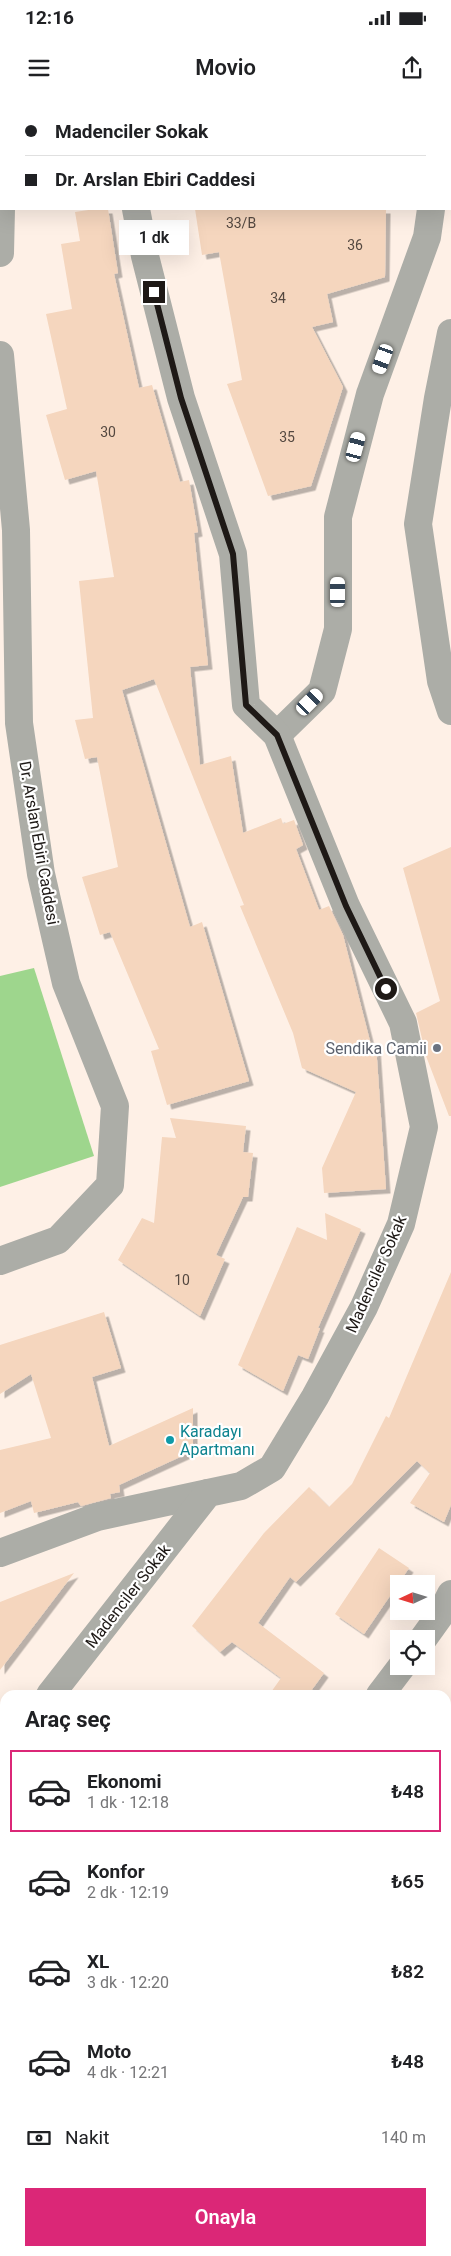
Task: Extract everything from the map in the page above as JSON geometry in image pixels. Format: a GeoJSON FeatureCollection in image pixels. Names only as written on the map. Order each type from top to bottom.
{"type":"FeatureCollection","features":[{"type":"Feature","properties":{"kind":"street"},"geometry":{"type":"LineString","coordinates":[[0,253],[1,210]]}},
{"type":"Feature","properties":{"kind":"street"},"geometry":{"type":"LineString","coordinates":[[136,210],[145,256],[181,398],[233,554],[246,705],[277,735],[322,691],[338,629],[338,517],[370,394],[427,236],[431,210]]}},
{"type":"Feature","properties":{"kind":"street"},"geometry":{"type":"LineString","coordinates":[[451,334],[438,398],[418,524],[441,681],[451,712]]}},
{"type":"Feature","properties":{"kind":"street","name":"Dr. Arslan Ebiri Caddesi"},"geometry":{"type":"LineString","coordinates":[[0,355],[16,530],[18,723],[41,874],[66,982],[115,1106],[110,1185],[58,1240],[0,1261]]}},
{"type":"Feature","properties":{"kind":"street","name":"Madenciler Sokak"},"geometry":{"type":"LineString","coordinates":[[54,1690],[208,1493],[241,1486],[272,1468],[316,1398],[364,1307],[401,1224],[424,1127],[402,1022],[346,906],[277,735]]}},
{"type":"Feature","properties":{"kind":"street"},"geometry":{"type":"LineString","coordinates":[[0,1553],[97,1517],[208,1493]]}},
{"type":"Feature","properties":{"kind":"street"},"geometry":{"type":"LineString","coordinates":[[429,1630],[441,1614],[451,1594]]}},
{"type":"Feature","properties":{"kind":"street"},"geometry":{"type":"LineString","coordinates":[[384,1690],[395,1675]]}},
{"type":"Feature","properties":{"kind":"green space"},"geometry":{"type":"Polygon","coordinates":[[[34,968],[94,1156],[0,1187],[0,976],[34,968]]]}},
{"type":"Feature","properties":{"kind":"building"},"geometry":{"type":"Polygon","coordinates":[[[108,210],[118,273],[114,274],[139,388],[152,385],[180,482],[189,480],[198,532],[194,533],[208,665],[190,667],[200,765],[231,756],[243,833],[281,818],[283,824],[294,820],[303,845],[296,849],[319,910],[329,906],[343,935],[373,1053],[376,1045],[386,1189],[324,1193],[322,1168],[356,1092],[302,1068],[293,1033],[240,906],[244,905],[154,679],[122,690],[190,927],[202,922],[249,1081],[167,1105],[151,1051],[159,1049],[110,932],[100,935],[82,877],[118,867],[97,757],[85,759],[75,720],[93,718],[79,581],[114,577],[96,471],[65,480],[46,415],[67,409],[46,314],[72,309],[61,244],[80,241],[75,212],[108,210]]]}},
{"type":"Feature","properties":{"kind":"building"},"geometry":{"type":"Polygon","coordinates":[[[195,210],[386,210],[385,277],[327,294],[333,322],[312,327],[343,387],[311,486],[268,496],[227,384],[242,380],[219,252],[202,255],[195,210]]]}},
{"type":"Feature","properties":{"kind":"building"},"geometry":{"type":"Polygon","coordinates":[[[451,847],[451,1116],[449,1116],[426,1056],[416,1013],[440,1001],[403,868],[451,847]]]}},
{"type":"Feature","properties":{"kind":"building"},"geometry":{"type":"Polygon","coordinates":[[[170,1118],[246,1126],[243,1152],[253,1153],[248,1197],[243,1197],[216,1255],[225,1259],[200,1316],[118,1260],[142,1218],[154,1223],[162,1137],[176,1138],[170,1118]]]}},
{"type":"Feature","properties":{"kind":"building"},"geometry":{"type":"Polygon","coordinates":[[[325,1213],[361,1229],[318,1328],[320,1328],[308,1359],[298,1355],[283,1391],[238,1365],[297,1227],[327,1240],[325,1213]]]}},
{"type":"Feature","properties":{"kind":"building"},"geometry":{"type":"Polygon","coordinates":[[[451,1272],[451,1505],[444,1522],[410,1503],[430,1473],[417,1461],[296,1582],[290,1577],[258,1623],[324,1673],[312,1690],[273,1690],[281,1678],[232,1642],[220,1652],[192,1626],[264,1533],[309,1487],[329,1507],[352,1484],[386,1416],[389,1418],[451,1272]]]}},
{"type":"Feature","properties":{"kind":"building"},"geometry":{"type":"Polygon","coordinates":[[[104,1312],[121,1368],[92,1377],[109,1446],[193,1408],[193,1451],[119,1485],[120,1492],[110,1494],[111,1498],[81,1506],[78,1502],[34,1513],[31,1501],[0,1513],[0,1450],[51,1438],[31,1374],[0,1394],[0,1345],[104,1312]]]}},
{"type":"Feature","properties":{"kind":"building"},"geometry":{"type":"Polygon","coordinates":[[[379,1548],[409,1568],[404,1575],[390,1575],[390,1596],[364,1634],[335,1614],[379,1548]]]}},
{"type":"Feature","properties":{"kind":"building"},"geometry":{"type":"Polygon","coordinates":[[[74,1573],[0,1670],[0,1602],[74,1573]]]}},
{"type":"Feature","properties":{"kind":"place","name":"Sendika Camii"},"geometry":{"type":"Point","coordinates":[437,1048]}},
{"type":"Feature","properties":{"kind":"place","name":"Karadayı Apartmanı"},"geometry":{"type":"Point","coordinates":[170,1440]}},
{"type":"Feature","properties":{"kind":"route"},"geometry":{"type":"LineString","coordinates":[[154,292],[181,398],[233,554],[246,705],[277,735],[346,906],[386,989]]}}]}
